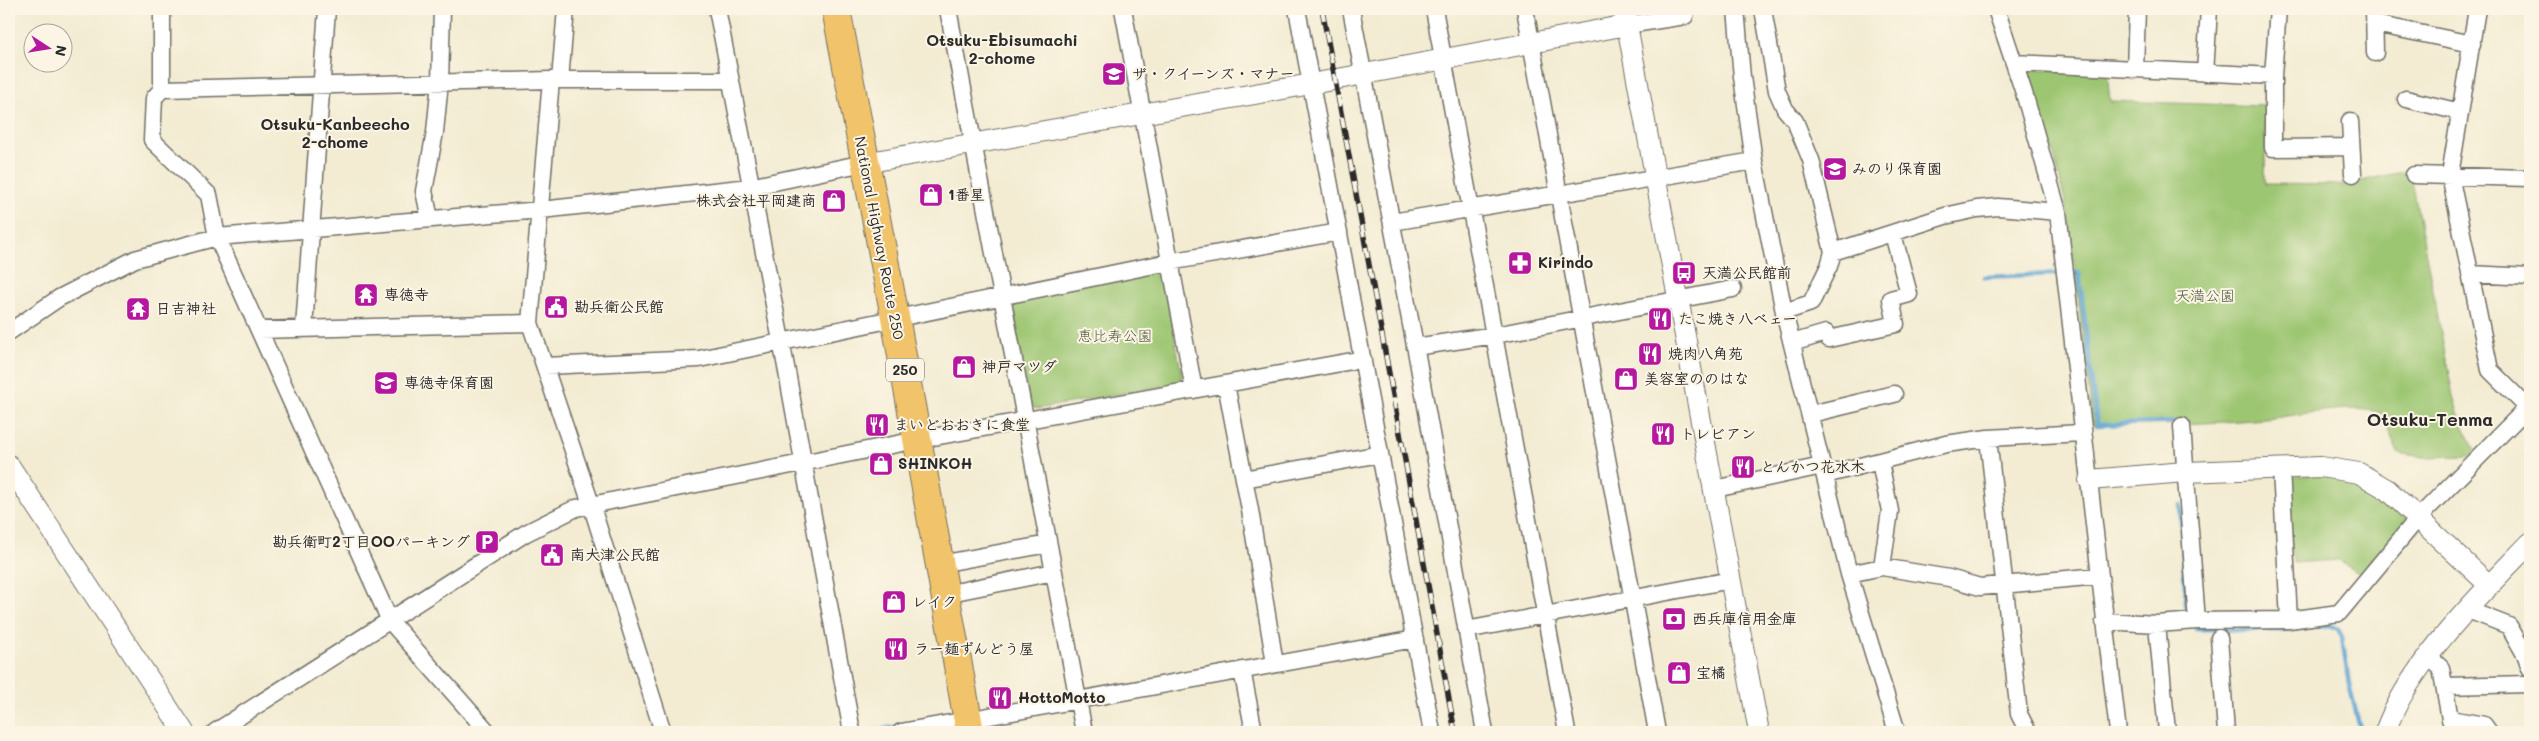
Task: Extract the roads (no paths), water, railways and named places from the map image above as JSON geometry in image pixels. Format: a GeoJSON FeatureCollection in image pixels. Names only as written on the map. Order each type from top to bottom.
{"type":"FeatureCollection","features":[{"type":"Feature","properties":{"kind":"highway","name":"National Highway Route 250"},"geometry":{"type":"LineString","coordinates":[[836,9],[918,440],[969,726]]}},
{"type":"Feature","properties":{"kind":"street"},"geometry":{"type":"LineString","coordinates":[[162,9],[162,89],[154,98],[152,140],[209,195],[217,237],[390,621],[488,732]]}},
{"type":"Feature","properties":{"kind":"street"},"geometry":{"type":"LineString","coordinates":[[304,328],[327,9]]}},
{"type":"Feature","properties":{"kind":"street"},"geometry":{"type":"LineString","coordinates":[[430,219],[424,191],[436,132],[440,82],[442,9]]}},
{"type":"Feature","properties":{"kind":"street"},"geometry":{"type":"LineString","coordinates":[[566,9],[555,80],[530,323],[592,504],[663,732]]}},
{"type":"Feature","properties":{"kind":"street"},"geometry":{"type":"LineString","coordinates":[[716,9],[804,462],[852,732]]}},
{"type":"Feature","properties":{"kind":"street"},"geometry":{"type":"LineString","coordinates":[[948,9],[1084,732]]}},
{"type":"Feature","properties":{"kind":"street"},"geometry":{"type":"LineString","coordinates":[[1123,9],[1194,390]]}},
{"type":"Feature","properties":{"kind":"street"},"geometry":{"type":"LineString","coordinates":[[1297,9],[1432,732]]}},
{"type":"Feature","properties":{"kind":"street"},"geometry":{"type":"LineString","coordinates":[[1351,9],[1485,732]]}},
{"type":"Feature","properties":{"kind":"street"},"geometry":{"type":"LineString","coordinates":[[1434,9],[1473,209],[1494,335],[1567,732]]}},
{"type":"Feature","properties":{"kind":"street"},"geometry":{"type":"LineString","coordinates":[[1525,9],[1561,194],[1657,732]]}},
{"type":"Feature","properties":{"kind":"street"},"geometry":{"type":"LineString","coordinates":[[9,332],[59,298],[135,259],[217,237],[541,210],[750,186],[1532,43],[1626,17],[1686,16],[1685,9]]}},
{"type":"Feature","properties":{"kind":"street"},"geometry":{"type":"LineString","coordinates":[[1736,9],[1742,77],[1754,161],[1784,312],[1849,574],[1897,732]]}},
{"type":"Feature","properties":{"kind":"street"},"geometry":{"type":"LineString","coordinates":[[1763,9],[1778,91],[1785,109],[1795,121],[1811,160],[1833,252],[1829,266],[1811,303],[1784,312]]}},
{"type":"Feature","properties":{"kind":"street"},"geometry":{"type":"LineString","coordinates":[[1996,9],[2058,212],[2082,433],[2089,480],[2098,576],[2118,732]]}},
{"type":"Feature","properties":{"kind":"street"},"geometry":{"type":"LineString","coordinates":[[2135,70],[2137,9]]}},
{"type":"Feature","properties":{"kind":"street"},"geometry":{"type":"LineString","coordinates":[[2204,73],[2209,9]]}},
{"type":"Feature","properties":{"kind":"street"},"geometry":{"type":"LineString","coordinates":[[2278,9],[2273,76],[2272,148],[2351,147]]}},
{"type":"Feature","properties":{"kind":"street"},"geometry":{"type":"LineString","coordinates":[[2104,621],[2157,624],[2197,621],[2289,620],[2339,613],[2419,517],[2529,406],[2490,370],[2450,175],[2477,9]]}},
{"type":"Feature","properties":{"kind":"street"},"geometry":{"type":"LineString","coordinates":[[2376,53],[2374,16],[2472,44]]}},
{"type":"Feature","properties":{"kind":"street"},"geometry":{"type":"LineString","coordinates":[[1626,17],[1759,732]]}},
{"type":"Feature","properties":{"kind":"street"},"geometry":{"type":"LineString","coordinates":[[2014,63],[2273,76]]}},
{"type":"Feature","properties":{"kind":"street"},"geometry":{"type":"LineString","coordinates":[[162,89],[555,80],[730,80]]}},
{"type":"Feature","properties":{"kind":"street"},"geometry":{"type":"LineString","coordinates":[[2406,99],[2460,112]]}},
{"type":"Feature","properties":{"kind":"street"},"geometry":{"type":"LineString","coordinates":[[2350,121],[2352,174]]}},
{"type":"Feature","properties":{"kind":"street"},"geometry":{"type":"LineString","coordinates":[[1392,222],[1754,161]]}},
{"type":"Feature","properties":{"kind":"street"},"geometry":{"type":"LineString","coordinates":[[2414,175],[2530,178]]}},
{"type":"Feature","properties":{"kind":"street"},"geometry":{"type":"LineString","coordinates":[[1833,252],[1945,216],[1977,209],[1998,207],[2058,212]]}},
{"type":"Feature","properties":{"kind":"street"},"geometry":{"type":"LineString","coordinates":[[545,366],[699,359],[895,317],[1169,262],[1339,232]]}},
{"type":"Feature","properties":{"kind":"street"},"geometry":{"type":"LineString","coordinates":[[1792,343],[1826,333],[1829,340],[1896,324],[1891,299],[1909,294],[1893,234]]}},
{"type":"Feature","properties":{"kind":"street"},"geometry":{"type":"LineString","coordinates":[[2470,274],[2530,277]]}},
{"type":"Feature","properties":{"kind":"street"},"geometry":{"type":"LineString","coordinates":[[1415,347],[1494,335],[1680,301],[1733,289]]}},
{"type":"Feature","properties":{"kind":"street"},"geometry":{"type":"LineString","coordinates":[[259,330],[530,323]]}},
{"type":"Feature","properties":{"kind":"street"},"geometry":{"type":"LineString","coordinates":[[215,732],[526,533],[576,508],[918,440],[1363,360]]}},
{"type":"Feature","properties":{"kind":"street"},"geometry":{"type":"LineString","coordinates":[[1226,384],[1275,664]]}},
{"type":"Feature","properties":{"kind":"street"},"geometry":{"type":"LineString","coordinates":[[1810,414],[1894,394]]}},
{"type":"Feature","properties":{"kind":"street"},"geometry":{"type":"LineString","coordinates":[[2182,426],[2197,621]]}},
{"type":"Feature","properties":{"kind":"street"},"geometry":{"type":"LineString","coordinates":[[1714,489],[1880,462],[1946,444],[1988,438],[2082,433]]}},
{"type":"Feature","properties":{"kind":"street"},"geometry":{"type":"LineString","coordinates":[[1988,438],[2003,586],[2019,714],[2028,732]]}},
{"type":"Feature","properties":{"kind":"street"},"geometry":{"type":"LineString","coordinates":[[1244,479],[1380,454]]}},
{"type":"Feature","properties":{"kind":"street"},"geometry":{"type":"LineString","coordinates":[[1880,462],[1890,511],[1882,567]]}},
{"type":"Feature","properties":{"kind":"street"},"geometry":{"type":"LineString","coordinates":[[9,464],[184,732]]}},
{"type":"Feature","properties":{"kind":"street"},"geometry":{"type":"LineString","coordinates":[[2089,480],[2185,472],[2321,467],[2359,473],[2388,490],[2419,517],[2489,585]]}},
{"type":"Feature","properties":{"kind":"street"},"geometry":{"type":"LineString","coordinates":[[2281,469],[2289,620]]}},
{"type":"Feature","properties":{"kind":"street"},"geometry":{"type":"LineString","coordinates":[[940,564],[1048,544]]}},
{"type":"Feature","properties":{"kind":"street"},"geometry":{"type":"LineString","coordinates":[[2384,732],[2406,690],[2429,657],[2489,585],[2530,544]]}},
{"type":"Feature","properties":{"kind":"street"},"geometry":{"type":"LineString","coordinates":[[1849,574],[1882,567],[1949,578],[1980,587],[2098,576]]}},
{"type":"Feature","properties":{"kind":"street"},"geometry":{"type":"LineString","coordinates":[[945,594],[1054,572]]}},
{"type":"Feature","properties":{"kind":"street"},"geometry":{"type":"LineString","coordinates":[[1466,630],[1731,580]]}},
{"type":"Feature","properties":{"kind":"street"},"geometry":{"type":"LineString","coordinates":[[2468,610],[2510,626],[2526,656],[2530,668]]}},
{"type":"Feature","properties":{"kind":"street"},"geometry":{"type":"LineString","coordinates":[[2157,624],[2167,732]]}},
{"type":"Feature","properties":{"kind":"street"},"geometry":{"type":"LineString","coordinates":[[2219,638],[2226,732]]}},
{"type":"Feature","properties":{"kind":"street"},"geometry":{"type":"LineString","coordinates":[[900,732],[969,726],[1078,700],[1415,639]]}},
{"type":"Feature","properties":{"kind":"street"},"geometry":{"type":"LineString","coordinates":[[2429,657],[2441,668],[2450,719],[2484,725],[2490,732]]}},
{"type":"Feature","properties":{"kind":"street"},"geometry":{"type":"LineString","coordinates":[[1242,670],[1254,732]]}},
{"type":"Feature","properties":{"kind":"street"},"geometry":{"type":"LineString","coordinates":[[2445,686],[2530,684]]}},
{"type":"Feature","properties":{"kind":"waterway"},"geometry":{"type":"LineString","coordinates":[[1984,277],[2079,273],[2097,425],[2174,422],[2175,429]]}},
{"type":"Feature","properties":{"kind":"waterway"},"geometry":{"type":"LineString","coordinates":[[2180,505],[2187,619]]}},
{"type":"Feature","properties":{"kind":"waterway"},"geometry":{"type":"LineString","coordinates":[[2196,629],[2283,630],[2330,625],[2338,629],[2342,637],[2349,684],[2361,732]]}},
{"type":"Feature","properties":{"kind":"waterway"},"geometry":{"type":"LineString","coordinates":[[866,732],[900,726]]}},
{"type":"Feature","properties":{"kind":"railway"},"geometry":{"type":"LineString","coordinates":[[1322,9],[1455,732]]}},
{"type":"Feature","properties":{"kind":"place","name":"ザ・クイーンズ・マナー"},"geometry":{"type":"Point","coordinates":[1114,74]}},
{"type":"Feature","properties":{"kind":"place","name":"みのり保育園"},"geometry":{"type":"Point","coordinates":[1835,169]}},
{"type":"Feature","properties":{"kind":"place","name":"1番星"},"geometry":{"type":"Point","coordinates":[931,195]}},
{"type":"Feature","properties":{"kind":"place","name":"株式会社平岡建商"},"geometry":{"type":"Point","coordinates":[834,201]}},
{"type":"Feature","properties":{"kind":"place","name":"Kirindo"},"geometry":{"type":"Point","coordinates":[1520,263]}},
{"type":"Feature","properties":{"kind":"place","name":"天満公民館前"},"geometry":{"type":"Point","coordinates":[1684,273]}},
{"type":"Feature","properties":{"kind":"place","name":"専徳寺"},"geometry":{"type":"Point","coordinates":[366,295]}},
{"type":"Feature","properties":{"kind":"place","name":"勘兵衛公民館"},"geometry":{"type":"Point","coordinates":[556,307]}},
{"type":"Feature","properties":{"kind":"place","name":"日吉神社"},"geometry":{"type":"Point","coordinates":[138,309]}},
{"type":"Feature","properties":{"kind":"place","name":"たこ焼き八ベェー"},"geometry":{"type":"Point","coordinates":[1660,319]}},
{"type":"Feature","properties":{"kind":"place","name":"焼肉八角苑"},"geometry":{"type":"Point","coordinates":[1650,354]}},
{"type":"Feature","properties":{"kind":"place","name":"神戸マツダ"},"geometry":{"type":"Point","coordinates":[964,367]}},
{"type":"Feature","properties":{"kind":"place","name":"美容室ののはな"},"geometry":{"type":"Point","coordinates":[1626,379]}},
{"type":"Feature","properties":{"kind":"place","name":"専徳寺保育園"},"geometry":{"type":"Point","coordinates":[386,383]}},
{"type":"Feature","properties":{"kind":"place","name":"まいどおおきに食堂"},"geometry":{"type":"Point","coordinates":[877,425]}},
{"type":"Feature","properties":{"kind":"place","name":"トレビアン"},"geometry":{"type":"Point","coordinates":[1663,434]}},
{"type":"Feature","properties":{"kind":"place","name":"SHINKOH"},"geometry":{"type":"Point","coordinates":[881,464]}},
{"type":"Feature","properties":{"kind":"place","name":"とんかつ花水木"},"geometry":{"type":"Point","coordinates":[1743,467]}},
{"type":"Feature","properties":{"kind":"place","name":"勘兵衛町2丁目OOパーキング"},"geometry":{"type":"Point","coordinates":[487,542]}},
{"type":"Feature","properties":{"kind":"place","name":"南大津公民館"},"geometry":{"type":"Point","coordinates":[552,555]}},
{"type":"Feature","properties":{"kind":"place","name":"レイク"},"geometry":{"type":"Point","coordinates":[894,602]}},
{"type":"Feature","properties":{"kind":"place","name":"西兵庫信用金庫"},"geometry":{"type":"Point","coordinates":[1674,619]}},
{"type":"Feature","properties":{"kind":"place","name":"ラー麺ずんどう屋"},"geometry":{"type":"Point","coordinates":[896,649]}},
{"type":"Feature","properties":{"kind":"place","name":"宝橘"},"geometry":{"type":"Point","coordinates":[1679,673]}},
{"type":"Feature","properties":{"kind":"place","name":"HottoMotto"},"geometry":{"type":"Point","coordinates":[1000,698]}},
{"type":"Feature","properties":{"kind":"district","name":"Otsuku-Ebisumachi 2-chome"},"geometry":{"type":"Point","coordinates":[1002,49]}},
{"type":"Feature","properties":{"kind":"district","name":"Otsuku-Kanbeecho 2-chome"},"geometry":{"type":"Point","coordinates":[335,133]}},
{"type":"Feature","properties":{"kind":"district","name":"Otsuku-Tenma"},"geometry":{"type":"Point","coordinates":[2430,420]}},
{"type":"Feature","properties":{"kind":"park label","name":"天満公園"},"geometry":{"type":"Point","coordinates":[2205,296]}},
{"type":"Feature","properties":{"kind":"park label","name":"恵比寿公園"},"geometry":{"type":"Point","coordinates":[1115,336]}}]}
